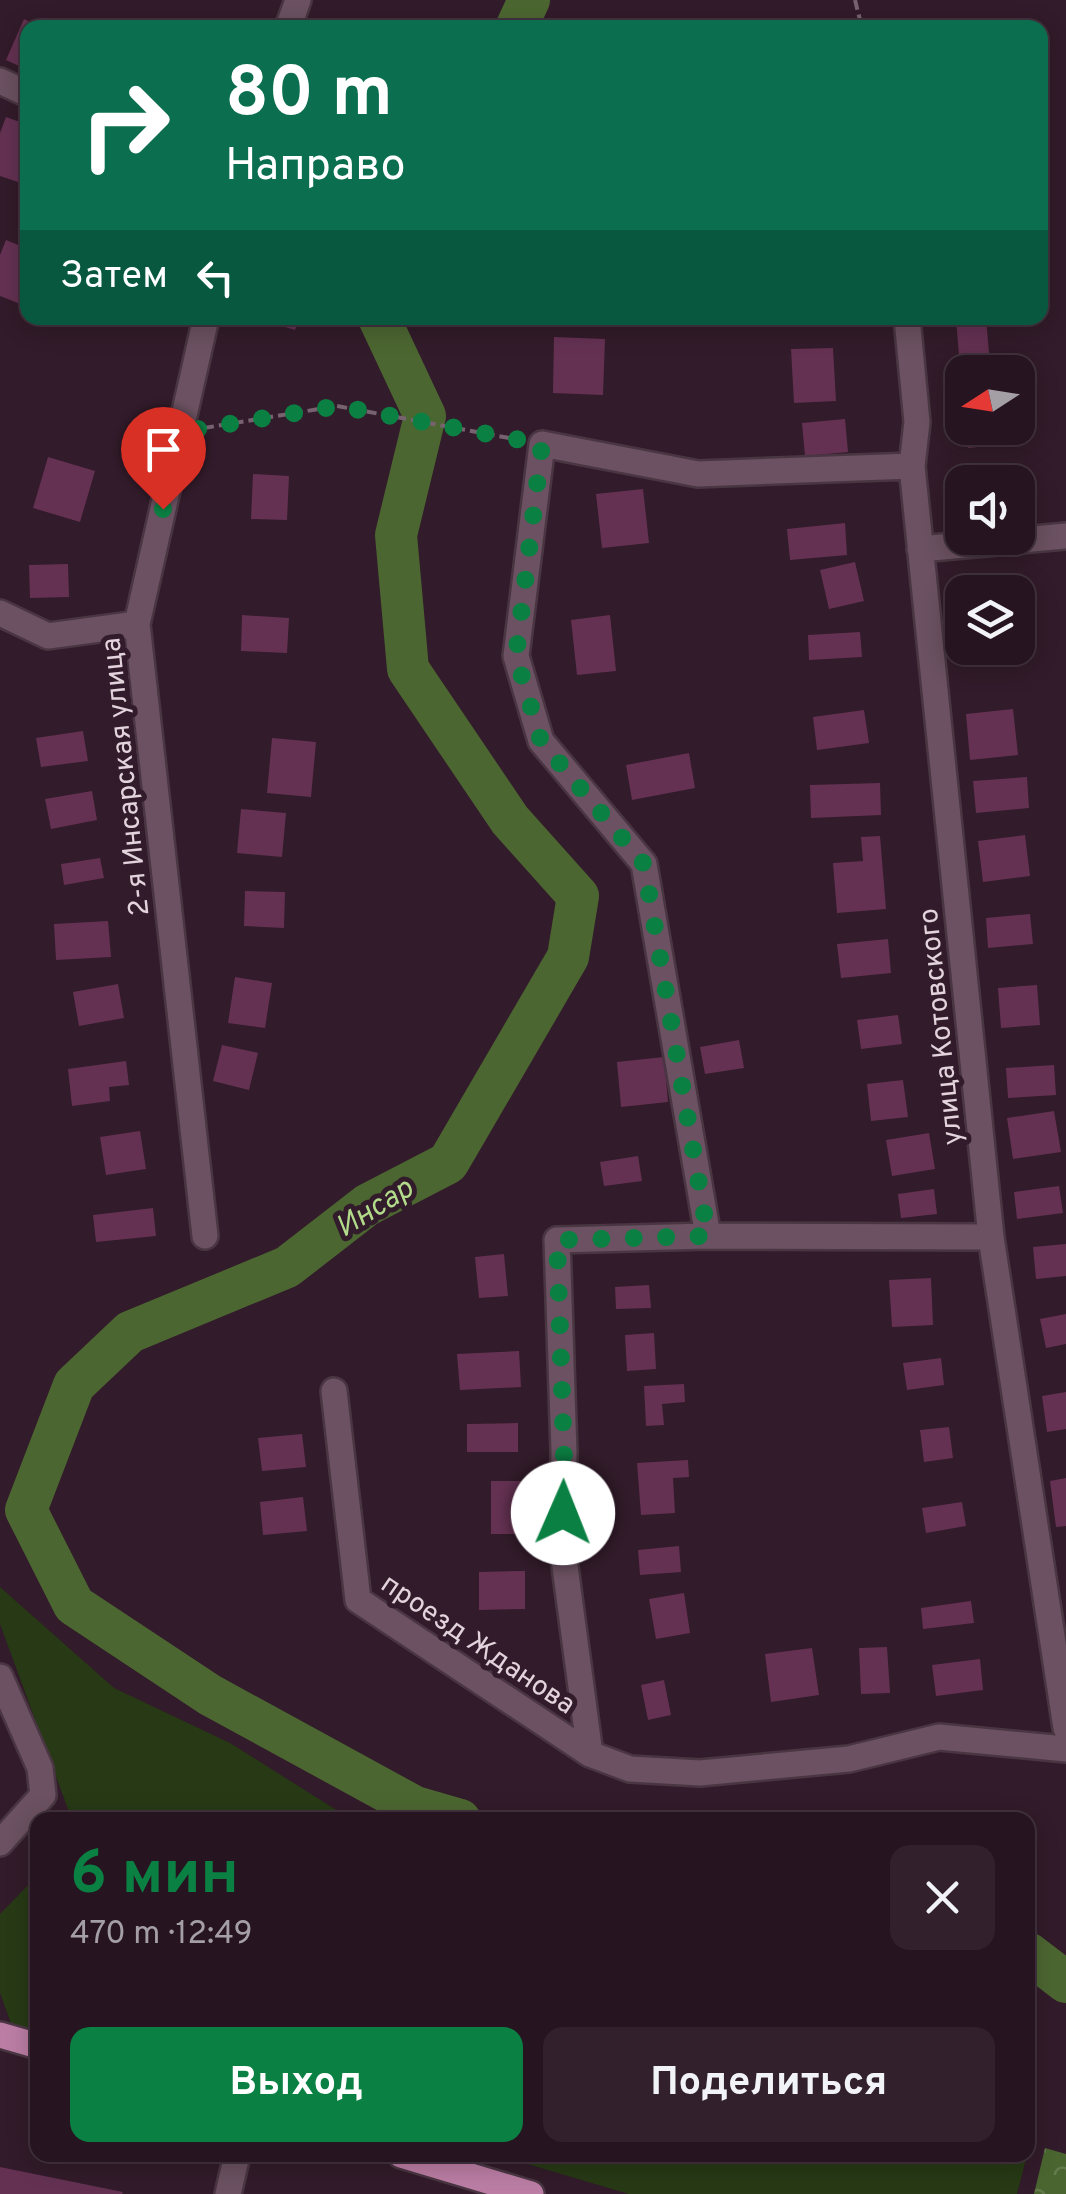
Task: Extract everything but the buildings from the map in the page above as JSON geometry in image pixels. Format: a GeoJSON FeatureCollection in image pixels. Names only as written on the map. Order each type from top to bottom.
{"type":"FeatureCollection","features":[{"type":"Feature","properties":{"kind":"main road"},"geometry":{"type":"LineString","coordinates":[[0,2035],[30,2044]]}},
{"type":"Feature","properties":{"kind":"main road"},"geometry":{"type":"LineString","coordinates":[[424,2162],[531,2194]]}},
{"type":"Feature","properties":{"kind":"street","name":"2-я Инсарская улица"},"geometry":{"type":"LineString","coordinates":[[204,325],[137,624],[205,1236]]}},
{"type":"Feature","properties":{"kind":"street","name":"улица Котовского"},"geometry":{"type":"LineString","coordinates":[[908,325],[917,422],[912,466],[990,1237],[1066,1728]]}},
{"type":"Feature","properties":{"kind":"street"},"geometry":{"type":"LineString","coordinates":[[708,1236],[644,864],[541,741],[516,656],[542,444],[698,474],[912,466]]}},
{"type":"Feature","properties":{"kind":"street"},"geometry":{"type":"LineString","coordinates":[[920,548],[1066,536]]}},
{"type":"Feature","properties":{"kind":"street"},"geometry":{"type":"LineString","coordinates":[[0,614],[48,636],[137,624]]}},
{"type":"Feature","properties":{"kind":"street"},"geometry":{"type":"LineString","coordinates":[[590,1754],[562,1544],[564,1452],[557,1240],[990,1237]]}},
{"type":"Feature","properties":{"kind":"street","name":"проезд Жданова"},"geometry":{"type":"LineString","coordinates":[[334,1391],[358,1600],[590,1754],[630,1769],[700,1773],[850,1760],[939,1736],[1066,1749]]}},
{"type":"Feature","properties":{"kind":"street"},"geometry":{"type":"LineString","coordinates":[[0,1676],[40,1768],[43,1795],[0,1843]]}},
{"type":"Feature","properties":{"kind":"street"},"geometry":{"type":"LineString","coordinates":[[228,2194],[235,2162]]}},
{"type":"Feature","properties":{"kind":"path"},"geometry":{"type":"LineString","coordinates":[[180,432],[338,406],[542,444]]}},
{"type":"Feature","properties":{"kind":"green space"},"geometry":{"type":"Polygon","coordinates":[[[0,1587],[114,1688],[230,1743],[341,1812],[69,1812],[0,1624],[0,1587]]]}},
{"type":"Feature","properties":{"kind":"green space"},"geometry":{"type":"Polygon","coordinates":[[[30,1883],[30,2033],[13,2029],[0,1993],[0,1914],[30,1883]]]}},
{"type":"Feature","properties":{"kind":"green space"},"geometry":{"type":"Polygon","coordinates":[[[1045,2148],[1066,2154],[1066,2194],[1034,2194],[1045,2148]]]}},
{"type":"Feature","properties":{"kind":"green space"},"geometry":{"type":"Polygon","coordinates":[[[521,2162],[1025,2162],[1017,2194],[629,2194],[521,2162]]]}},
{"type":"Feature","properties":{"kind":"waterway","name":"Инсар"},"geometry":{"type":"LineString","coordinates":[[520,20],[529,0]]}},
{"type":"Feature","properties":{"kind":"waterway","name":"Инсар"},"geometry":{"type":"LineString","coordinates":[[382,325],[425,416],[396,535],[408,669],[510,820],[578,896],[568,957],[448,1163],[367,1205],[287,1267],[130,1332],[74,1385],[26,1510],[74,1605],[210,1695],[415,1807],[432,1812]]}},
{"type":"Feature","properties":{"kind":"waterway","name":"Инсар"},"geometry":{"type":"LineString","coordinates":[[1035,1958],[1066,1982]]}},
{"type":"Feature","properties":{"kind":"route"},"geometry":{"type":"LineString","coordinates":[[163,509],[180,432],[338,406],[542,444],[516,656],[541,741],[644,864],[708,1236],[557,1240],[563,1513]]}}]}
